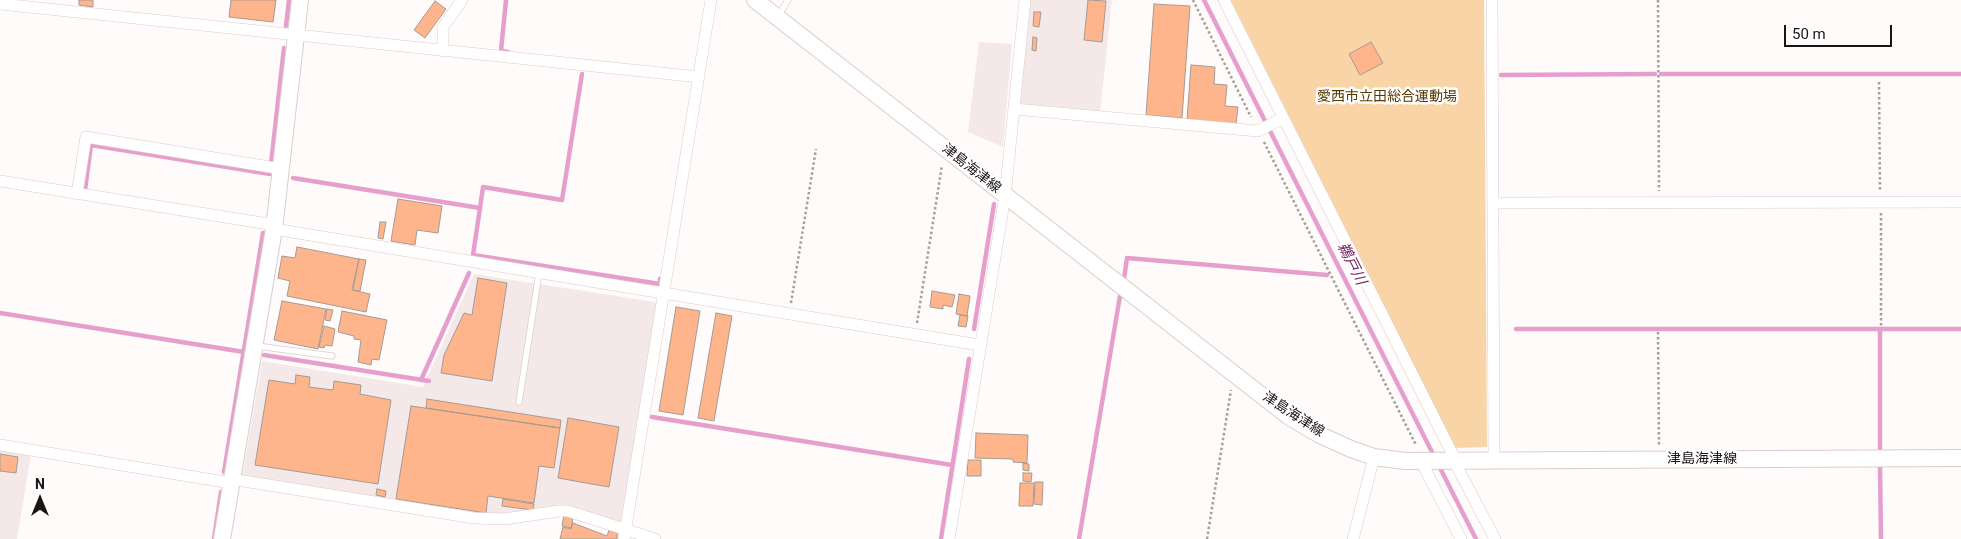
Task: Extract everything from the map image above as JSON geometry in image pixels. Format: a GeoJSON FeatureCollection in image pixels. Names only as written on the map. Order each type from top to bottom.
{"type":"FeatureCollection","features":[{"type":"Feature","properties":{"kind":"main road"},"geometry":{"type":"LineString","coordinates":[[222,539],[275,227],[300,0]]}},
{"type":"Feature","properties":{"kind":"main road","name":"津島海津線"},"geometry":{"type":"LineString","coordinates":[[755,0],[1004,196],[1296,421],[1328,438],[1374,456],[1423,461],[1961,458]]}},
{"type":"Feature","properties":{"kind":"street"},"geometry":{"type":"LineString","coordinates":[[443,51],[443,26],[462,0]]}},
{"type":"Feature","properties":{"kind":"street"},"geometry":{"type":"LineString","coordinates":[[625,534],[711,0]]}},
{"type":"Feature","properties":{"kind":"street"},"geometry":{"type":"LineString","coordinates":[[949,539],[1004,196],[1025,0]]}},
{"type":"Feature","properties":{"kind":"street"},"geometry":{"type":"LineString","coordinates":[[1224,0],[1281,119],[1494,539]]}},
{"type":"Feature","properties":{"kind":"street"},"geometry":{"type":"LineString","coordinates":[[1492,0],[1494,460]]}},
{"type":"Feature","properties":{"kind":"street"},"geometry":{"type":"LineString","coordinates":[[0,4],[699,77]]}},
{"type":"Feature","properties":{"kind":"street"},"geometry":{"type":"LineString","coordinates":[[1014,109],[1259,130],[1281,119]]}},
{"type":"Feature","properties":{"kind":"street"},"geometry":{"type":"LineString","coordinates":[[78,194],[86,137],[282,169]]}},
{"type":"Feature","properties":{"kind":"street"},"geometry":{"type":"LineString","coordinates":[[0,181],[665,294],[979,345]]}},
{"type":"Feature","properties":{"kind":"street"},"geometry":{"type":"LineString","coordinates":[[1493,203],[1961,202]]}},
{"type":"Feature","properties":{"kind":"street"},"geometry":{"type":"LineString","coordinates":[[0,445],[474,518],[505,519],[568,511],[625,534],[655,539]]}},
{"type":"Feature","properties":{"kind":"street"},"geometry":{"type":"LineString","coordinates":[[1353,539],[1374,456]]}},
{"type":"Feature","properties":{"kind":"street"},"geometry":{"type":"LineString","coordinates":[[1423,461],[1462,539]]}},
{"type":"Feature","properties":{"kind":"lane"},"geometry":{"type":"LineString","coordinates":[[778,17],[788,0]]}},
{"type":"Feature","properties":{"kind":"lane"},"geometry":{"type":"LineString","coordinates":[[518,402],[540,273]]}},
{"type":"Feature","properties":{"kind":"lane"},"geometry":{"type":"LineString","coordinates":[[254,346],[332,356]]}},
{"type":"Feature","properties":{"kind":"path"},"geometry":{"type":"LineString","coordinates":[[1193,0],[1423,461]]}},
{"type":"Feature","properties":{"kind":"path"},"geometry":{"type":"LineString","coordinates":[[1658,0],[1659,203]]}},
{"type":"Feature","properties":{"kind":"path"},"geometry":{"type":"LineString","coordinates":[[915,334],[944,148]]}},
{"type":"Feature","properties":{"kind":"path"},"geometry":{"type":"LineString","coordinates":[[790,314],[816,149]]}},
{"type":"Feature","properties":{"kind":"path"},"geometry":{"type":"LineString","coordinates":[[1658,332],[1660,460]]}},
{"type":"Feature","properties":{"kind":"path"},"geometry":{"type":"LineString","coordinates":[[1206,539],[1233,373]]}},
{"type":"Feature","properties":{"kind":"shaded area"},"geometry":{"type":"Polygon","coordinates":[[[1030,0],[1112,0],[1100,113],[1020,106],[1030,0]]]}},
{"type":"Feature","properties":{"kind":"shaded area"},"geometry":{"type":"Polygon","coordinates":[[[979,42],[1012,44],[1003,147],[968,132],[979,42]]]}},
{"type":"Feature","properties":{"kind":"shaded area"},"geometry":{"type":"Polygon","coordinates":[[[474,274],[655,302],[659,308],[621,523],[563,507],[491,516],[242,478],[262,361],[423,387],[474,274]]]}},
{"type":"Feature","properties":{"kind":"shaded area"},"geometry":{"type":"Polygon","coordinates":[[[0,449],[31,454],[17,539],[0,539],[0,449]]]}},
{"type":"Feature","properties":{"kind":"green space","name":"愛西市立田総合運動場"},"geometry":{"type":"Polygon","coordinates":[[[1230,0],[1484,0],[1487,447],[1455,448],[1230,0]]]}},
{"type":"Feature","properties":{"kind":"building"},"geometry":{"type":"Polygon","coordinates":[[[79,0],[93,0],[93,7],[79,5],[79,0]]]}},
{"type":"Feature","properties":{"kind":"building"},"geometry":{"type":"Polygon","coordinates":[[[231,0],[276,0],[273,22],[229,17],[231,0]]]}},
{"type":"Feature","properties":{"kind":"building"},"geometry":{"type":"Polygon","coordinates":[[[1088,0],[1106,1],[1102,42],[1084,40],[1088,0]]]}},
{"type":"Feature","properties":{"kind":"building"},"geometry":{"type":"Polygon","coordinates":[[[435,1],[446,9],[425,38],[414,30],[435,1]]]}},
{"type":"Feature","properties":{"kind":"building"},"geometry":{"type":"Polygon","coordinates":[[[1154,4],[1190,6],[1182,118],[1146,115],[1154,4]]]}},
{"type":"Feature","properties":{"kind":"building"},"geometry":{"type":"Polygon","coordinates":[[[1034,12],[1041,12],[1039,27],[1033,26],[1034,12]]]}},
{"type":"Feature","properties":{"kind":"building"},"geometry":{"type":"Polygon","coordinates":[[[1033,37],[1037,38],[1036,51],[1032,50],[1033,37]]]}},
{"type":"Feature","properties":{"kind":"building"},"geometry":{"type":"Polygon","coordinates":[[[1371,42],[1383,63],[1360,75],[1349,54],[1371,42]]]}},
{"type":"Feature","properties":{"kind":"building"},"geometry":{"type":"Polygon","coordinates":[[[1191,65],[1215,67],[1214,84],[1227,85],[1225,106],[1238,107],[1236,124],[1187,120],[1191,65]]]}},
{"type":"Feature","properties":{"kind":"building"},"geometry":{"type":"Polygon","coordinates":[[[398,199],[442,206],[438,233],[417,230],[415,245],[391,241],[398,199]]]}},
{"type":"Feature","properties":{"kind":"building"},"geometry":{"type":"Polygon","coordinates":[[[380,222],[386,222],[383,239],[378,238],[380,222]]]}},
{"type":"Feature","properties":{"kind":"building"},"geometry":{"type":"Polygon","coordinates":[[[297,247],[359,259],[352,290],[370,294],[366,312],[287,296],[290,281],[278,278],[282,256],[295,258],[297,247]]]}},
{"type":"Feature","properties":{"kind":"building"},"geometry":{"type":"Polygon","coordinates":[[[359,259],[366,260],[360,291],[353,290],[359,259]]]}},
{"type":"Feature","properties":{"kind":"building"},"geometry":{"type":"Polygon","coordinates":[[[478,278],[507,283],[492,381],[441,373],[444,355],[464,313],[472,315],[478,278]]]}},
{"type":"Feature","properties":{"kind":"building"},"geometry":{"type":"Polygon","coordinates":[[[932,291],[955,295],[952,307],[943,305],[943,309],[930,307],[932,291]]]}},
{"type":"Feature","properties":{"kind":"building"},"geometry":{"type":"Polygon","coordinates":[[[959,294],[970,296],[967,316],[956,314],[959,294]]]}},
{"type":"Feature","properties":{"kind":"building"},"geometry":{"type":"Polygon","coordinates":[[[282,301],[326,309],[318,349],[274,340],[282,301]]]}},
{"type":"Feature","properties":{"kind":"building"},"geometry":{"type":"Polygon","coordinates":[[[676,307],[700,311],[683,415],[659,411],[676,307]]]}},
{"type":"Feature","properties":{"kind":"building"},"geometry":{"type":"Polygon","coordinates":[[[327,309],[333,310],[330,321],[325,320],[327,309]]]}},
{"type":"Feature","properties":{"kind":"building"},"geometry":{"type":"Polygon","coordinates":[[[342,311],[387,320],[379,360],[372,359],[371,365],[358,362],[361,340],[338,332],[342,311]]]}},
{"type":"Feature","properties":{"kind":"building"},"geometry":{"type":"Polygon","coordinates":[[[716,313],[732,316],[714,421],[698,418],[716,313]]]}},
{"type":"Feature","properties":{"kind":"building"},"geometry":{"type":"Polygon","coordinates":[[[960,315],[968,316],[966,327],[958,326],[960,315]]]}},
{"type":"Feature","properties":{"kind":"building"},"geometry":{"type":"Polygon","coordinates":[[[324,326],[335,329],[332,346],[325,345],[324,348],[319,347],[324,326]]]}},
{"type":"Feature","properties":{"kind":"building"},"geometry":{"type":"Polygon","coordinates":[[[296,375],[310,377],[309,387],[333,390],[334,381],[361,385],[360,394],[391,400],[378,484],[255,465],[269,380],[295,384],[296,375]]]}},
{"type":"Feature","properties":{"kind":"building"},"geometry":{"type":"Polygon","coordinates":[[[427,399],[561,420],[560,428],[426,408],[427,399]]]}},
{"type":"Feature","properties":{"kind":"building"},"geometry":{"type":"Polygon","coordinates":[[[411,406],[560,428],[554,468],[539,466],[534,503],[488,496],[486,513],[396,499],[411,406]]]}},
{"type":"Feature","properties":{"kind":"building"},"geometry":{"type":"Polygon","coordinates":[[[568,418],[619,427],[609,487],[558,478],[568,418]]]}},
{"type":"Feature","properties":{"kind":"building"},"geometry":{"type":"Polygon","coordinates":[[[976,433],[1028,435],[1027,463],[1013,462],[1013,459],[975,458],[976,433]]]}},
{"type":"Feature","properties":{"kind":"building"},"geometry":{"type":"Polygon","coordinates":[[[0,454],[18,457],[16,473],[0,471],[0,454]]]}},
{"type":"Feature","properties":{"kind":"building"},"geometry":{"type":"Polygon","coordinates":[[[968,460],[981,460],[981,476],[967,476],[968,460]]]}},
{"type":"Feature","properties":{"kind":"building"},"geometry":{"type":"Polygon","coordinates":[[[1023,463],[1029,464],[1029,471],[1023,470],[1023,463]]]}},
{"type":"Feature","properties":{"kind":"building"},"geometry":{"type":"Polygon","coordinates":[[[1023,473],[1032,473],[1031,482],[1023,481],[1023,473]]]}},
{"type":"Feature","properties":{"kind":"building"},"geometry":{"type":"Polygon","coordinates":[[[1035,482],[1043,482],[1042,505],[1034,504],[1035,482]]]}},
{"type":"Feature","properties":{"kind":"building"},"geometry":{"type":"Polygon","coordinates":[[[1020,483],[1034,483],[1033,506],[1019,506],[1020,483]]]}},
{"type":"Feature","properties":{"kind":"building"},"geometry":{"type":"Polygon","coordinates":[[[377,489],[386,491],[385,497],[376,495],[377,489]]]}},
{"type":"Feature","properties":{"kind":"building"},"geometry":{"type":"Polygon","coordinates":[[[503,499],[534,504],[533,510],[502,506],[503,499]]]}},
{"type":"Feature","properties":{"kind":"building"},"geometry":{"type":"Polygon","coordinates":[[[564,515],[573,518],[571,528],[562,526],[564,515]]]}},
{"type":"Feature","properties":{"kind":"building"},"geometry":{"type":"Polygon","coordinates":[[[573,523],[607,536],[609,530],[617,532],[617,539],[560,539],[563,527],[571,529],[573,523]]]}},
{"type":"Feature","properties":{"kind":"waterway"},"geometry":{"type":"LineString","coordinates":[[286,26],[289,0]]}},
{"type":"Feature","properties":{"kind":"waterway"},"geometry":{"type":"LineString","coordinates":[[506,0],[501,51],[508,52]]}},
{"type":"Feature","properties":{"kind":"waterway","name":"鵜戸川"},"geometry":{"type":"LineString","coordinates":[[1204,0],[1434,456]]}},
{"type":"Feature","properties":{"kind":"waterway"},"geometry":{"type":"LineString","coordinates":[[271,164],[284,48]]}},
{"type":"Feature","properties":{"kind":"waterway"},"geometry":{"type":"LineString","coordinates":[[293,178],[480,208],[483,187],[562,200],[582,74]]}},
{"type":"Feature","properties":{"kind":"waterway"},"geometry":{"type":"LineString","coordinates":[[1501,75],[1655,74]]}},
{"type":"Feature","properties":{"kind":"waterway"},"geometry":{"type":"LineString","coordinates":[[1661,74],[1961,74]]}},
{"type":"Feature","properties":{"kind":"waterway"},"geometry":{"type":"LineString","coordinates":[[85,190],[91,145],[270,174]]}},
{"type":"Feature","properties":{"kind":"waterway"},"geometry":{"type":"LineString","coordinates":[[974,329],[994,204]]}},
{"type":"Feature","properties":{"kind":"waterway"},"geometry":{"type":"LineString","coordinates":[[480,208],[473,255],[660,284],[660,279]]}},
{"type":"Feature","properties":{"kind":"waterway"},"geometry":{"type":"LineString","coordinates":[[224,472],[263,233]]}},
{"type":"Feature","properties":{"kind":"waterway"},"geometry":{"type":"LineString","coordinates":[[1124,279],[1127,258],[1327,275]]}},
{"type":"Feature","properties":{"kind":"waterway"},"geometry":{"type":"LineString","coordinates":[[421,380],[469,273]]}},
{"type":"Feature","properties":{"kind":"waterway"},"geometry":{"type":"LineString","coordinates":[[1079,539],[1120,296]]}},
{"type":"Feature","properties":{"kind":"waterway"},"geometry":{"type":"LineString","coordinates":[[0,313],[244,352]]}},
{"type":"Feature","properties":{"kind":"waterway"},"geometry":{"type":"LineString","coordinates":[[1516,329],[1961,329]]}},
{"type":"Feature","properties":{"kind":"waterway"},"geometry":{"type":"LineString","coordinates":[[1880,329],[1880,451]]}},
{"type":"Feature","properties":{"kind":"waterway"},"geometry":{"type":"LineString","coordinates":[[264,355],[429,381]]}},
{"type":"Feature","properties":{"kind":"waterway"},"geometry":{"type":"LineString","coordinates":[[941,539],[969,359]]}},
{"type":"Feature","properties":{"kind":"waterway"},"geometry":{"type":"LineString","coordinates":[[652,417],[952,465]]}},
{"type":"Feature","properties":{"kind":"waterway","name":"鵜戸川"},"geometry":{"type":"LineString","coordinates":[[1439,466],[1476,539]]}},
{"type":"Feature","properties":{"kind":"waterway"},"geometry":{"type":"LineString","coordinates":[[1880,467],[1881,539]]}},
{"type":"Feature","properties":{"kind":"waterway"},"geometry":{"type":"LineString","coordinates":[[214,539],[221,492]]}}]}
